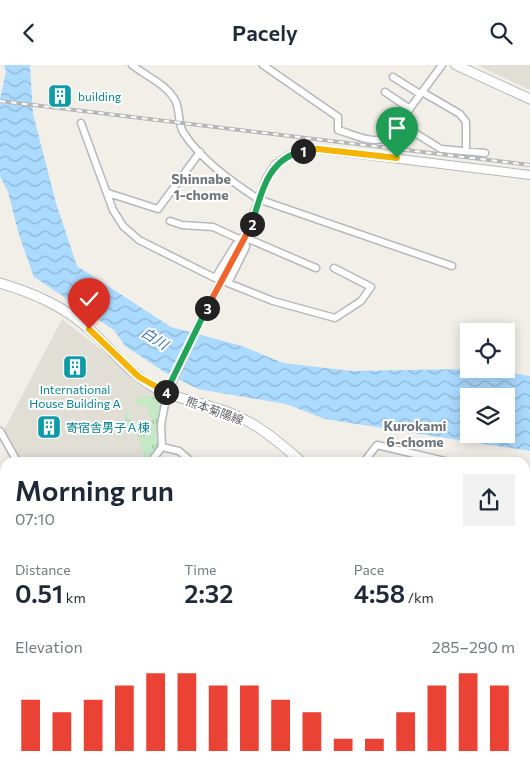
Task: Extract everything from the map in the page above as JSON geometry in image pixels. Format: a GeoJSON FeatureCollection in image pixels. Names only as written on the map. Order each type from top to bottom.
{"type":"FeatureCollection","features":[{"type":"Feature","properties":{"kind":"main road"},"geometry":{"type":"LineString","coordinates":[[456,65],[530,99]]}},
{"type":"Feature","properties":{"kind":"main road","name":"熊本菊陽線"},"geometry":{"type":"LineString","coordinates":[[0,283],[34,293],[61,308],[89,329],[139,377],[167,393],[240,417],[274,438],[296,457]]}},
{"type":"Feature","properties":{"kind":"street"},"geometry":{"type":"LineString","coordinates":[[132,65],[172,94],[180,115],[179,122],[182,131],[200,152],[232,181],[258,199],[452,266]]}},
{"type":"Feature","properties":{"kind":"street"},"geometry":{"type":"LineString","coordinates":[[263,65],[338,117],[338,130],[368,140],[380,141],[388,138],[442,65]]}},
{"type":"Feature","properties":{"kind":"street"},"geometry":{"type":"LineString","coordinates":[[393,77],[460,114],[466,123],[466,151]]}},
{"type":"Feature","properties":{"kind":"street"},"geometry":{"type":"LineString","coordinates":[[385,92],[410,109]]}},
{"type":"Feature","properties":{"kind":"street"},"geometry":{"type":"LineString","coordinates":[[81,123],[113,210],[123,226],[139,240],[215,279],[236,244],[245,239]]}},
{"type":"Feature","properties":{"kind":"street"},"geometry":{"type":"LineString","coordinates":[[399,123],[441,149],[486,153]]}},
{"type":"Feature","properties":{"kind":"street"},"geometry":{"type":"LineString","coordinates":[[154,457],[162,447],[161,425],[167,393],[204,313],[245,239],[258,199],[275,165],[290,155],[318,149],[530,175]]}},
{"type":"Feature","properties":{"kind":"street"},"geometry":{"type":"LineString","coordinates":[[108,193],[158,209],[200,152]]}},
{"type":"Feature","properties":{"kind":"street"},"geometry":{"type":"LineString","coordinates":[[170,221],[182,225],[213,227],[316,268]]}},
{"type":"Feature","properties":{"kind":"street"},"geometry":{"type":"LineString","coordinates":[[245,239],[246,247],[228,283],[273,301],[335,318],[361,301],[371,287],[334,268]]}},
{"type":"Feature","properties":{"kind":"street"},"geometry":{"type":"LineString","coordinates":[[0,431],[15,457]]}},
{"type":"Feature","properties":{"kind":"street"},"geometry":{"type":"LineString","coordinates":[[368,457],[377,445],[427,457]]}},
{"type":"Feature","properties":{"kind":"street"},"geometry":{"type":"LineString","coordinates":[[162,447],[179,451],[186,457]]}},
{"type":"Feature","properties":{"kind":"shaded area"},"geometry":{"type":"Polygon","coordinates":[[[478,65],[530,65],[530,90],[487,70],[478,65]]]}},
{"type":"Feature","properties":{"kind":"shaded area"},"geometry":{"type":"Polygon","coordinates":[[[62,319],[109,356],[139,385],[166,400],[158,423],[159,443],[150,457],[19,457],[4,430],[62,319]]]}},
{"type":"Feature","properties":{"kind":"green space"},"geometry":{"type":"Polygon","coordinates":[[[147,396],[166,400],[158,423],[159,447],[151,457],[144,457],[138,434],[133,435],[135,427],[126,420],[125,422],[124,417],[129,410],[131,411],[128,417],[144,429],[153,426],[146,404],[136,406],[134,404],[137,399],[147,396]]]}},
{"type":"Feature","properties":{"kind":"water","name":"白川"},"geometry":{"type":"Polygon","coordinates":[[[4,65],[30,65],[33,114],[56,203],[77,266],[171,327],[242,346],[283,363],[352,371],[460,369],[460,378],[515,378],[515,374],[530,376],[530,451],[479,443],[515,443],[515,388],[460,388],[460,440],[325,419],[286,404],[198,389],[166,373],[125,346],[114,330],[34,277],[19,235],[8,192],[0,176],[0,100],[6,71],[4,65]]]}},
{"type":"Feature","properties":{"kind":"railway"},"geometry":{"type":"LineString","coordinates":[[0,101],[530,165]]}},
{"type":"Feature","properties":{"kind":"place","name":"building"},"geometry":{"type":"Point","coordinates":[60,96]}},
{"type":"Feature","properties":{"kind":"place","name":"International House Building A"},"geometry":{"type":"Point","coordinates":[75,367]}},
{"type":"Feature","properties":{"kind":"place","name":"寄宿舎男子Ａ棟"},"geometry":{"type":"Point","coordinates":[49,427]}},
{"type":"Feature","properties":{"kind":"district","name":"Shinnabe 1-chome"},"geometry":{"type":"Point","coordinates":[201,186]}},
{"type":"Feature","properties":{"kind":"district","name":"Kurokami 6-chome"},"geometry":{"type":"Point","coordinates":[415,433]}},
{"type":"Feature","properties":{"kind":"route"},"geometry":{"type":"LineString","coordinates":[[89,329],[139,377],[167,393],[204,313],[245,239],[258,199],[275,165],[290,155],[318,149],[397,158]]}}]}
